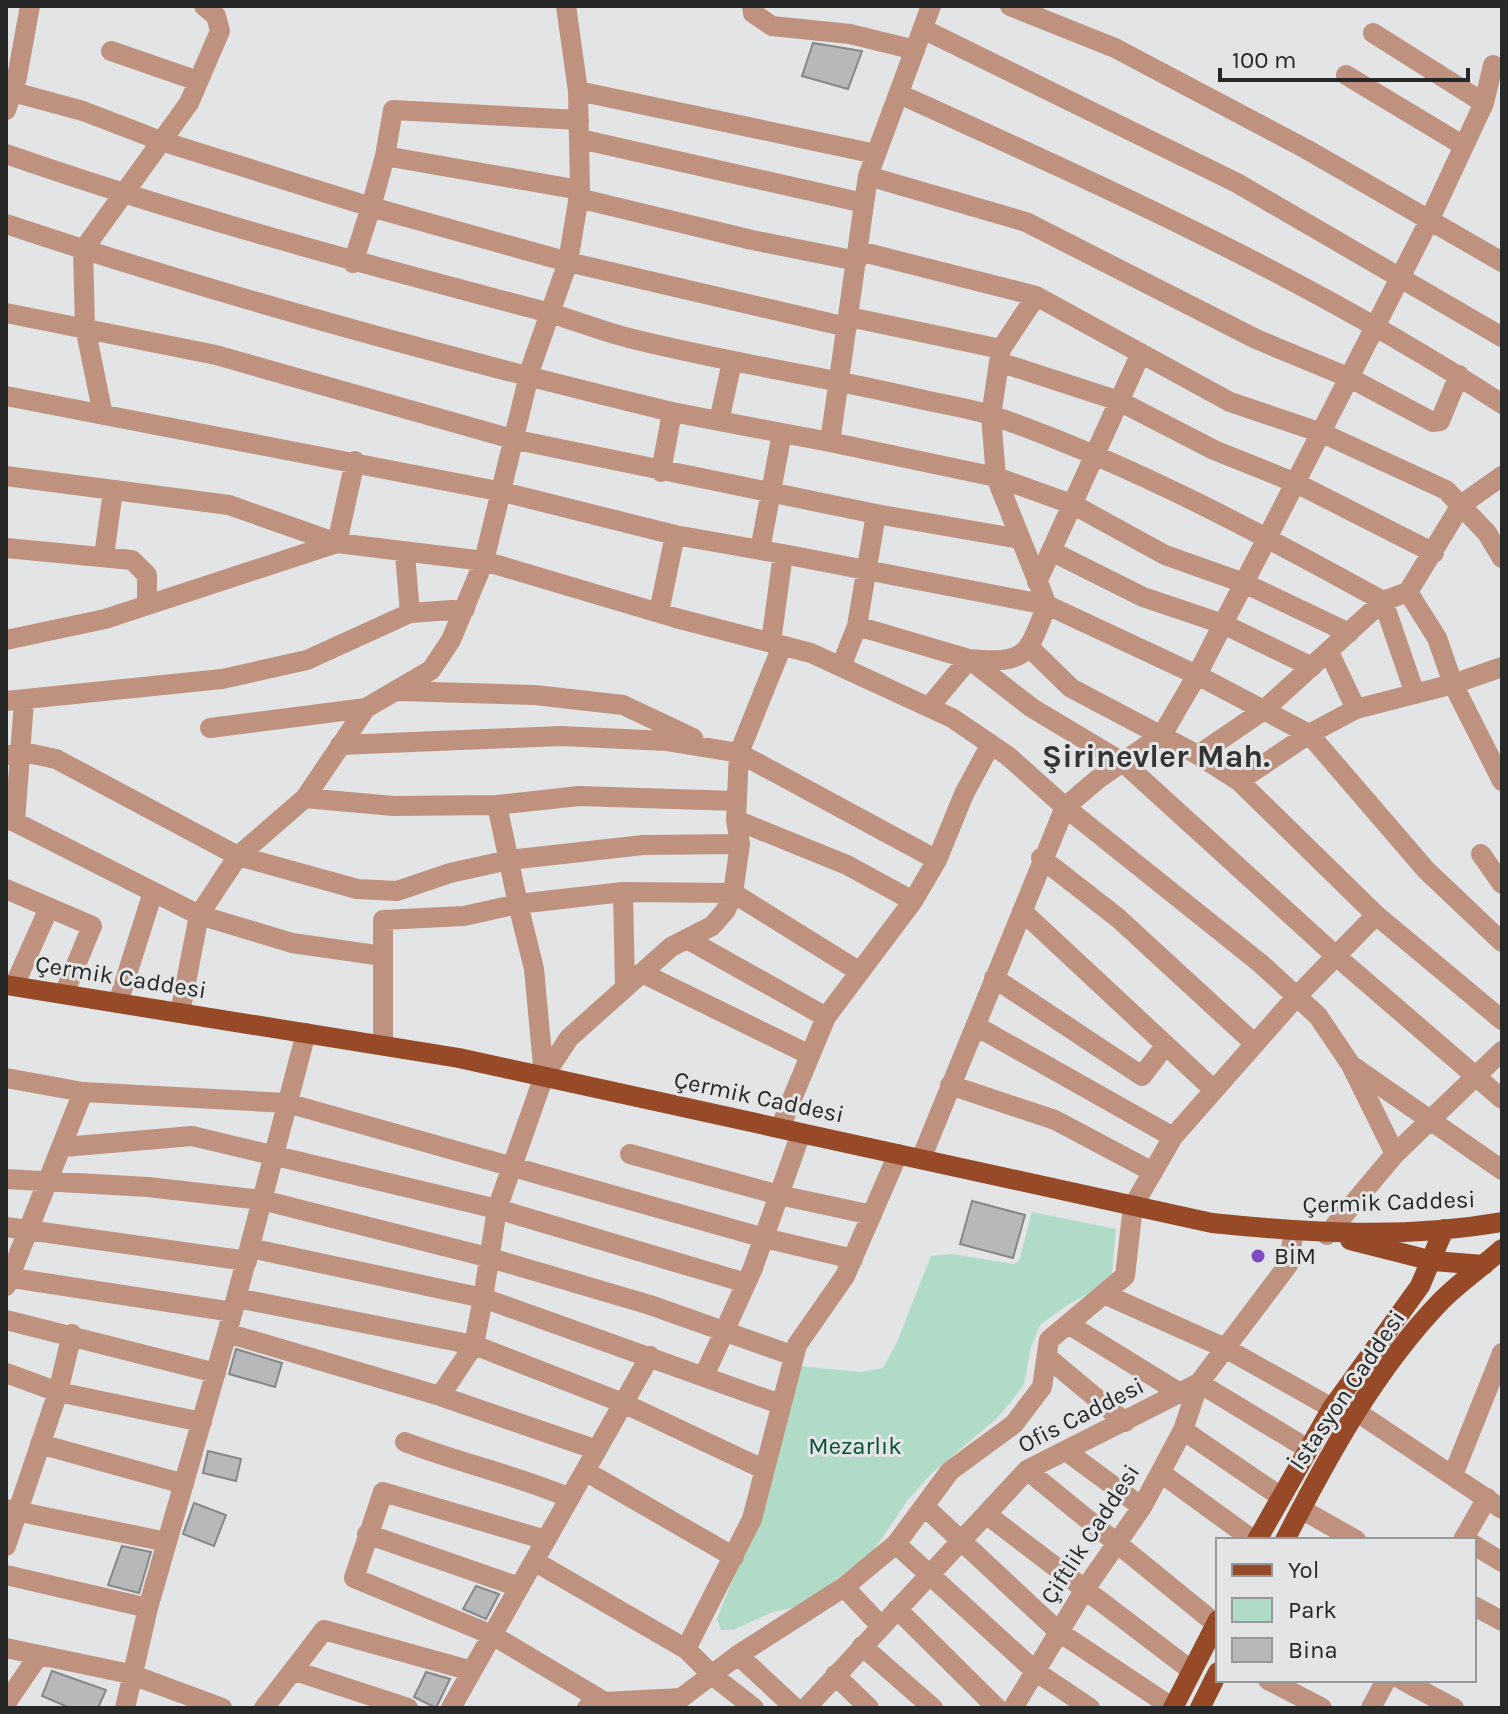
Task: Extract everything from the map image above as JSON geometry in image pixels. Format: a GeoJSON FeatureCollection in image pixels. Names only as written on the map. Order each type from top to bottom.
{"type":"FeatureCollection","features":[{"type":"Feature","properties":{"kind":"main road","name":"Çermik Caddesi"},"geometry":{"type":"LineString","coordinates":[[10,986],[383,1045],[544,1076],[1212,1223],[1327,1235],[1444,1229],[1502,1222]]}},
{"type":"Feature","properties":{"kind":"main road"},"geometry":{"type":"LineString","coordinates":[[1256,1538],[1332,1408],[1420,1286],[1444,1229]]}},
{"type":"Feature","properties":{"kind":"main road"},"geometry":{"type":"LineString","coordinates":[[1327,1235],[1433,1261],[1484,1265]]}},
{"type":"Feature","properties":{"kind":"main road","name":"İstasyon Caddesi"},"geometry":{"type":"LineString","coordinates":[[1286,1538],[1357,1412],[1419,1325],[1452,1291],[1502,1249]]}},
{"type":"Feature","properties":{"kind":"main road"},"geometry":{"type":"LineString","coordinates":[[1173,1708],[1216,1624]]}},
{"type":"Feature","properties":{"kind":"main road"},"geometry":{"type":"LineString","coordinates":[[1200,1708],[1216,1676]]}},
{"type":"Feature","properties":{"kind":"street"},"geometry":{"type":"LineString","coordinates":[[30,6],[13,60],[10,101],[83,111],[161,141],[371,207],[568,262],[1000,356],[1119,401],[1214,450],[1296,483],[1434,553]]}},
{"type":"Feature","properties":{"kind":"street"},"geometry":{"type":"LineString","coordinates":[[103,415],[85,327],[83,250],[120,194],[189,103],[220,31],[216,16],[204,6]]}},
{"type":"Feature","properties":{"kind":"street"},"geometry":{"type":"LineString","coordinates":[[210,728],[366,708],[431,670],[465,609],[484,561],[503,492],[512,439],[528,377],[568,262],[579,194],[580,129],[566,6]]}},
{"type":"Feature","properties":{"kind":"street"},"geometry":{"type":"LineString","coordinates":[[752,6],[753,13],[772,26],[850,34],[915,50]]}},
{"type":"Feature","properties":{"kind":"street"},"geometry":{"type":"LineString","coordinates":[[830,442],[868,176],[931,6]]}},
{"type":"Feature","properties":{"kind":"street"},"geometry":{"type":"LineString","coordinates":[[1010,6],[1115,48],[1306,149],[1428,223],[1502,262]]}},
{"type":"Feature","properties":{"kind":"street"},"geometry":{"type":"LineString","coordinates":[[923,29],[1237,183],[1502,337]]}},
{"type":"Feature","properties":{"kind":"street"},"geometry":{"type":"LineString","coordinates":[[1373,33],[1484,103]]}},
{"type":"Feature","properties":{"kind":"street"},"geometry":{"type":"LineString","coordinates":[[111,51],[198,81]]}},
{"type":"Feature","properties":{"kind":"street"},"geometry":{"type":"LineString","coordinates":[[921,1159],[1041,858],[1065,807],[1162,735],[1197,675],[1428,223],[1484,103],[1493,65]]}},
{"type":"Feature","properties":{"kind":"street"},"geometry":{"type":"LineString","coordinates":[[1346,75],[1464,146]]}},
{"type":"Feature","properties":{"kind":"street"},"geometry":{"type":"LineString","coordinates":[[578,91],[876,154]]}},
{"type":"Feature","properties":{"kind":"street"},"geometry":{"type":"LineString","coordinates":[[899,94],[1204,236],[1376,326],[1502,404]]}},
{"type":"Feature","properties":{"kind":"street"},"geometry":{"type":"LineString","coordinates":[[353,263],[385,156],[393,110],[580,129],[864,203]]}},
{"type":"Feature","properties":{"kind":"street"},"geometry":{"type":"LineString","coordinates":[[6,154],[120,194],[353,263],[551,313],[626,337],[732,362],[839,380],[991,416],[1096,458],[1268,537],[1383,601],[1415,694]]}},
{"type":"Feature","properties":{"kind":"street"},"geometry":{"type":"LineString","coordinates":[[385,156],[579,194],[752,240],[858,256],[1036,296],[1230,402],[1322,433],[1446,490],[1487,533],[1502,558]]}},
{"type":"Feature","properties":{"kind":"street"},"geometry":{"type":"LineString","coordinates":[[868,176],[1026,222],[1256,339],[1350,378],[1433,422],[1440,421],[1459,375]]}},
{"type":"Feature","properties":{"kind":"street"},"geometry":{"type":"LineString","coordinates":[[6,224],[153,273],[528,377],[672,412],[996,477],[1074,505],[1165,555],[1244,583],[1349,633]]}},
{"type":"Feature","properties":{"kind":"street"},"geometry":{"type":"LineString","coordinates":[[857,626],[969,659],[1006,662],[1030,648],[1047,605],[996,477],[991,416],[1000,356],[1036,296]]}},
{"type":"Feature","properties":{"kind":"street"},"geometry":{"type":"LineString","coordinates":[[6,313],[216,355],[512,439],[770,494],[1020,539]]}},
{"type":"Feature","properties":{"kind":"street"},"geometry":{"type":"LineString","coordinates":[[1037,582],[1096,458],[1141,353]]}},
{"type":"Feature","properties":{"kind":"street"},"geometry":{"type":"LineString","coordinates":[[719,421],[732,362]]}},
{"type":"Feature","properties":{"kind":"street"},"geometry":{"type":"LineString","coordinates":[[6,396],[355,461],[503,492],[675,535],[1047,605],[1197,675],[1309,734],[1426,870],[1502,942]]}},
{"type":"Feature","properties":{"kind":"street"},"geometry":{"type":"LineString","coordinates":[[661,472],[672,412]]}},
{"type":"Feature","properties":{"kind":"street"},"geometry":{"type":"LineString","coordinates":[[760,550],[782,433]]}},
{"type":"Feature","properties":{"kind":"street"},"geometry":{"type":"LineString","coordinates":[[337,543],[355,461]]}},
{"type":"Feature","properties":{"kind":"street"},"geometry":{"type":"LineString","coordinates":[[6,476],[229,505],[337,543],[405,554],[484,561],[811,653],[929,707],[991,744],[1065,807],[1162,882],[1318,1016],[1351,1065],[1395,1154]]}},
{"type":"Feature","properties":{"kind":"street"},"geometry":{"type":"LineString","coordinates":[[1198,755],[1264,710],[1383,601],[1408,592],[1461,505],[1502,476]]}},
{"type":"Feature","properties":{"kind":"street"},"geometry":{"type":"LineString","coordinates":[[104,556],[113,491]]}},
{"type":"Feature","properties":{"kind":"street"},"geometry":{"type":"LineString","coordinates":[[841,667],[857,626],[876,514]]}},
{"type":"Feature","properties":{"kind":"street"},"geometry":{"type":"LineString","coordinates":[[659,612],[675,535]]}},
{"type":"Feature","properties":{"kind":"street"},"geometry":{"type":"LineString","coordinates":[[6,640],[105,619],[337,543]]}},
{"type":"Feature","properties":{"kind":"street"},"geometry":{"type":"LineString","coordinates":[[6,548],[104,556],[139,564],[147,575],[147,605]]}},
{"type":"Feature","properties":{"kind":"street"},"geometry":{"type":"LineString","coordinates":[[1053,552],[1143,597],[1223,624],[1312,667]]}},
{"type":"Feature","properties":{"kind":"street"},"geometry":{"type":"LineString","coordinates":[[405,554],[410,613]]}},
{"type":"Feature","properties":{"kind":"street"},"geometry":{"type":"LineString","coordinates":[[440,1396],[474,1345],[497,1209],[544,1076],[569,1038],[671,947],[712,926],[726,910],[733,893],[740,844],[736,811],[739,753],[776,644],[783,554]]}},
{"type":"Feature","properties":{"kind":"street"},"geometry":{"type":"LineString","coordinates":[[1408,592],[1437,638],[1453,684],[1502,781]]}},
{"type":"Feature","properties":{"kind":"street"},"geometry":{"type":"LineString","coordinates":[[383,956],[292,943],[199,915],[10,820],[15,701],[222,679],[307,660],[410,613],[465,609]]}},
{"type":"Feature","properties":{"kind":"street"},"geometry":{"type":"LineString","coordinates":[[1030,648],[1071,688],[1162,735],[1239,781],[1376,915],[1502,1020]]}},
{"type":"Feature","properties":{"kind":"street"},"geometry":{"type":"LineString","coordinates":[[1329,652],[1356,709]]}},
{"type":"Feature","properties":{"kind":"street"},"geometry":{"type":"LineString","coordinates":[[929,707],[969,659]]}},
{"type":"Feature","properties":{"kind":"street"},"geometry":{"type":"LineString","coordinates":[[969,659],[1032,708],[1124,763],[1336,956],[1478,1075],[1502,1099]]}},
{"type":"Feature","properties":{"kind":"street"},"geometry":{"type":"LineString","coordinates":[[1239,781],[1309,734],[1356,709],[1501,670]]}},
{"type":"Feature","properties":{"kind":"street"},"geometry":{"type":"LineString","coordinates":[[397,691],[535,695],[623,705],[715,749]]}},
{"type":"Feature","properties":{"kind":"street"},"geometry":{"type":"LineString","coordinates":[[180,1013],[199,915],[238,856],[305,798],[366,708]]}},
{"type":"Feature","properties":{"kind":"street"},"geometry":{"type":"LineString","coordinates":[[340,745],[561,736],[666,741],[739,753],[937,860]]}},
{"type":"Feature","properties":{"kind":"street"},"geometry":{"type":"LineString","coordinates":[[780,1128],[826,1017],[913,901],[937,860],[964,794],[991,744]]}},
{"type":"Feature","properties":{"kind":"street"},"geometry":{"type":"LineString","coordinates":[[14,754],[56,759],[238,856],[357,889],[397,891],[450,873],[509,860],[643,845],[740,844]]}},
{"type":"Feature","properties":{"kind":"street"},"geometry":{"type":"LineString","coordinates":[[305,798],[393,806],[497,805],[579,796],[736,811],[913,901]]}},
{"type":"Feature","properties":{"kind":"street"},"geometry":{"type":"LineString","coordinates":[[497,805],[534,969],[544,1076]]}},
{"type":"Feature","properties":{"kind":"street"},"geometry":{"type":"LineString","coordinates":[[1481,854],[1502,884]]}},
{"type":"Feature","properties":{"kind":"street"},"geometry":{"type":"LineString","coordinates":[[1041,858],[1118,918],[1255,1044]]}},
{"type":"Feature","properties":{"kind":"street"},"geometry":{"type":"LineString","coordinates":[[6,889],[92,926],[64,994]]}},
{"type":"Feature","properties":{"kind":"street"},"geometry":{"type":"LineString","coordinates":[[118,1003],[153,892]]}},
{"type":"Feature","properties":{"kind":"street"},"geometry":{"type":"LineString","coordinates":[[383,1045],[383,920],[464,916],[518,904],[623,892],[733,893],[860,972]]}},
{"type":"Feature","properties":{"kind":"street"},"geometry":{"type":"LineString","coordinates":[[623,892],[625,988]]}},
{"type":"Feature","properties":{"kind":"street"},"geometry":{"type":"LineString","coordinates":[[10,986],[49,908]]}},
{"type":"Feature","properties":{"kind":"street"},"geometry":{"type":"LineString","coordinates":[[1022,911],[1214,1090]]}},
{"type":"Feature","properties":{"kind":"street"},"geometry":{"type":"LineString","coordinates":[[546,1540],[383,1492],[354,1578],[492,1635],[602,1706],[674,1703],[738,1655],[844,1587],[896,1544],[950,1471],[1014,1424],[1042,1387],[1049,1340],[1125,1276],[1133,1206],[1173,1137],[1297,996],[1376,915]]}},
{"type":"Feature","properties":{"kind":"street"},"geometry":{"type":"LineString","coordinates":[[687,939],[826,1017]]}},
{"type":"Feature","properties":{"kind":"street"},"geometry":{"type":"LineString","coordinates":[[642,973],[810,1055]]}},
{"type":"Feature","properties":{"kind":"street"},"geometry":{"type":"LineString","coordinates":[[994,978],[1142,1076],[1165,1046]]}},
{"type":"Feature","properties":{"kind":"street"},"geometry":{"type":"LineString","coordinates":[[976,1026],[1173,1137]]}},
{"type":"Feature","properties":{"kind":"street"},"geometry":{"type":"LineString","coordinates":[[125,1708],[130,1674],[235,1305],[306,1033]]}},
{"type":"Feature","properties":{"kind":"street"},"geometry":{"type":"LineString","coordinates":[[1327,1235],[1395,1154],[1502,1051]]}},
{"type":"Feature","properties":{"kind":"street"},"geometry":{"type":"LineString","coordinates":[[1351,1065],[1432,1118],[1502,1170]]}},
{"type":"Feature","properties":{"kind":"street"},"geometry":{"type":"LineString","coordinates":[[6,1078],[83,1092],[287,1103],[764,1238],[853,1259]]}},
{"type":"Feature","properties":{"kind":"street"},"geometry":{"type":"LineString","coordinates":[[950,1085],[1055,1120],[1153,1172]]}},
{"type":"Feature","properties":{"kind":"street"},"geometry":{"type":"LineString","coordinates":[[83,1092],[64,1147],[46,1181],[7,1280],[235,1305],[474,1345],[623,1403],[763,1469]]}},
{"type":"Feature","properties":{"kind":"street"},"geometry":{"type":"LineString","coordinates":[[704,1376],[764,1238],[801,1133]]}},
{"type":"Feature","properties":{"kind":"street"},"geometry":{"type":"LineString","coordinates":[[64,1147],[192,1136],[497,1209],[746,1283]]}},
{"type":"Feature","properties":{"kind":"street"},"geometry":{"type":"LineString","coordinates":[[630,1154],[779,1195],[872,1215]]}},
{"type":"Feature","properties":{"kind":"street"},"geometry":{"type":"LineString","coordinates":[[686,1649],[752,1519],[797,1345],[845,1276],[898,1154]]}},
{"type":"Feature","properties":{"kind":"street"},"geometry":{"type":"LineString","coordinates":[[6,1179],[148,1187],[262,1200],[487,1257],[650,1305],[794,1356]]}},
{"type":"Feature","properties":{"kind":"street"},"geometry":{"type":"LineString","coordinates":[[6,1227],[248,1255],[483,1298],[780,1404]]}},
{"type":"Feature","properties":{"kind":"street","name":"Ofis Caddesi"},"geometry":{"type":"LineString","coordinates":[[806,1708],[1027,1470],[1199,1383],[1288,1265],[1294,1231]]}},
{"type":"Feature","properties":{"kind":"street"},"geometry":{"type":"LineString","coordinates":[[1104,1294],[1225,1348],[1332,1408]]}},
{"type":"Feature","properties":{"kind":"street"},"geometry":{"type":"LineString","coordinates":[[6,1320],[72,1334],[216,1373]]}},
{"type":"Feature","properties":{"kind":"street"},"geometry":{"type":"LineString","coordinates":[[1068,1324],[1180,1393]]}},
{"type":"Feature","properties":{"kind":"street"},"geometry":{"type":"LineString","coordinates":[[227,1333],[440,1396],[597,1450]]}},
{"type":"Feature","properties":{"kind":"street"},"geometry":{"type":"LineString","coordinates":[[6,1546],[11,1510],[40,1444],[58,1392],[72,1334]]}},
{"type":"Feature","properties":{"kind":"street"},"geometry":{"type":"LineString","coordinates":[[1453,1475],[1497,1382],[1502,1353]]}},
{"type":"Feature","properties":{"kind":"street"},"geometry":{"type":"LineString","coordinates":[[451,1708],[650,1356]]}},
{"type":"Feature","properties":{"kind":"street"},"geometry":{"type":"LineString","coordinates":[[1047,1357],[1125,1422]]}},
{"type":"Feature","properties":{"kind":"street"},"geometry":{"type":"LineString","coordinates":[[6,1373],[58,1392],[202,1422]]}},
{"type":"Feature","properties":{"kind":"street"},"geometry":{"type":"LineString","coordinates":[[1199,1383],[1308,1449]]}},
{"type":"Feature","properties":{"kind":"street","name":"Çiftlik Caddesi"},"geometry":{"type":"LineString","coordinates":[[1013,1708],[1085,1589],[1142,1507],[1183,1430],[1199,1383]]}},
{"type":"Feature","properties":{"kind":"street"},"geometry":{"type":"LineString","coordinates":[[1357,1412],[1494,1503],[1469,1538]]}},
{"type":"Feature","properties":{"kind":"street"},"geometry":{"type":"LineString","coordinates":[[1183,1430],[1281,1497]]}},
{"type":"Feature","properties":{"kind":"street"},"geometry":{"type":"LineString","coordinates":[[405,1442],[457,1462],[523,1478],[570,1498]]}},
{"type":"Feature","properties":{"kind":"street"},"geometry":{"type":"LineString","coordinates":[[40,1444],[184,1484]]}},
{"type":"Feature","properties":{"kind":"street"},"geometry":{"type":"LineString","coordinates":[[1066,1451],[1142,1507]]}},
{"type":"Feature","properties":{"kind":"street"},"geometry":{"type":"LineString","coordinates":[[1027,1470],[1216,1621]]}},
{"type":"Feature","properties":{"kind":"street"},"geometry":{"type":"LineString","coordinates":[[585,1471],[734,1557]]}},
{"type":"Feature","properties":{"kind":"street"},"geometry":{"type":"LineString","coordinates":[[1161,1473],[1252,1538]]}},
{"type":"Feature","properties":{"kind":"street"},"geometry":{"type":"LineString","coordinates":[[924,1506],[1059,1632],[1173,1708]]}},
{"type":"Feature","properties":{"kind":"street"},"geometry":{"type":"LineString","coordinates":[[1301,1509],[1352,1538]]}},
{"type":"Feature","properties":{"kind":"street"},"geometry":{"type":"LineString","coordinates":[[11,1510],[167,1542]]}},
{"type":"Feature","properties":{"kind":"street"},"geometry":{"type":"LineString","coordinates":[[986,1514],[1192,1671]]}},
{"type":"Feature","properties":{"kind":"street"},"geometry":{"type":"LineString","coordinates":[[367,1534],[519,1587]]}},
{"type":"Feature","properties":{"kind":"street"},"geometry":{"type":"LineString","coordinates":[[896,1544],[1035,1671],[1090,1708]]}},
{"type":"Feature","properties":{"kind":"street"},"geometry":{"type":"LineString","coordinates":[[1476,1546],[1502,1562]]}},
{"type":"Feature","properties":{"kind":"street"},"geometry":{"type":"LineString","coordinates":[[534,1561],[686,1649],[712,1675],[754,1708]]}},
{"type":"Feature","properties":{"kind":"street"},"geometry":{"type":"LineString","coordinates":[[6,1575],[148,1608]]}},
{"type":"Feature","properties":{"kind":"street"},"geometry":{"type":"LineString","coordinates":[[844,1587],[881,1626]]}},
{"type":"Feature","properties":{"kind":"street"},"geometry":{"type":"LineString","coordinates":[[1476,1607],[1502,1621]]}},
{"type":"Feature","properties":{"kind":"street"},"geometry":{"type":"LineString","coordinates":[[897,1609],[997,1708]]}},
{"type":"Feature","properties":{"kind":"street"},"geometry":{"type":"LineString","coordinates":[[264,1708],[324,1630],[472,1671]]}},
{"type":"Feature","properties":{"kind":"street"},"geometry":{"type":"LineString","coordinates":[[862,1646],[933,1708]]}},
{"type":"Feature","properties":{"kind":"street"},"geometry":{"type":"LineString","coordinates":[[6,1648],[130,1674],[222,1708]]}},
{"type":"Feature","properties":{"kind":"street"},"geometry":{"type":"LineString","coordinates":[[6,1703],[39,1655]]}},
{"type":"Feature","properties":{"kind":"street"},"geometry":{"type":"LineString","coordinates":[[738,1655],[795,1708]]}},
{"type":"Feature","properties":{"kind":"street"},"geometry":{"type":"LineString","coordinates":[[295,1671],[408,1708]]}},
{"type":"Feature","properties":{"kind":"street"},"geometry":{"type":"LineString","coordinates":[[835,1675],[869,1708]]}},
{"type":"Feature","properties":{"kind":"street"},"geometry":{"type":"LineString","coordinates":[[1272,1682],[1322,1708]]}},
{"type":"Feature","properties":{"kind":"street"},"geometry":{"type":"LineString","coordinates":[[1371,1708],[1385,1682]]}},
{"type":"Feature","properties":{"kind":"street"},"geometry":{"type":"LineString","coordinates":[[1406,1682],[1454,1708]]}},
{"type":"Feature","properties":{"kind":"green space","name":"Mezarlık"},"geometry":{"type":"Polygon","coordinates":[[[1032,1212],[1116,1229],[1112,1273],[1103,1286],[1069,1304],[1040,1325],[1031,1347],[1024,1384],[1014,1398],[997,1418],[931,1474],[907,1501],[874,1550],[802,1606],[773,1612],[733,1630],[721,1630],[717,1619],[758,1516],[799,1366],[861,1372],[883,1368],[897,1342],[931,1256],[952,1254],[1014,1264],[1019,1261],[1032,1212]]]}},
{"type":"Feature","properties":{"kind":"building"},"geometry":{"type":"Polygon","coordinates":[[[813,43],[862,51],[848,89],[802,76],[813,43]]]}},
{"type":"Feature","properties":{"kind":"building"},"geometry":{"type":"Polygon","coordinates":[[[972,1201],[1025,1215],[1013,1258],[960,1244],[972,1201]]]}},
{"type":"Feature","properties":{"kind":"building"},"geometry":{"type":"Polygon","coordinates":[[[236,1349],[282,1363],[275,1387],[229,1374],[236,1349]]]}},
{"type":"Feature","properties":{"kind":"building"},"geometry":{"type":"Polygon","coordinates":[[[208,1451],[241,1459],[236,1481],[203,1473],[208,1451]]]}},
{"type":"Feature","properties":{"kind":"building"},"geometry":{"type":"Polygon","coordinates":[[[194,1503],[226,1515],[214,1546],[183,1534],[194,1503]]]}},
{"type":"Feature","properties":{"kind":"building"},"geometry":{"type":"Polygon","coordinates":[[[122,1546],[151,1552],[139,1593],[108,1585],[122,1546]]]}},
{"type":"Feature","properties":{"kind":"building"},"geometry":{"type":"Polygon","coordinates":[[[476,1586],[499,1594],[486,1619],[463,1609],[476,1586]]]}},
{"type":"Feature","properties":{"kind":"building"},"geometry":{"type":"Polygon","coordinates":[[[52,1671],[106,1690],[98,1708],[70,1708],[42,1696],[52,1671]]]}},
{"type":"Feature","properties":{"kind":"building"},"geometry":{"type":"Polygon","coordinates":[[[426,1672],[450,1679],[436,1708],[414,1697],[426,1672]]]}},
{"type":"Feature","properties":{"kind":"place","name":"BİM"},"geometry":{"type":"Point","coordinates":[1258,1256]}},
{"type":"Feature","properties":{"kind":"district","name":"Şirinevler Mah."},"geometry":{"type":"Point","coordinates":[1156,756]}}]}
